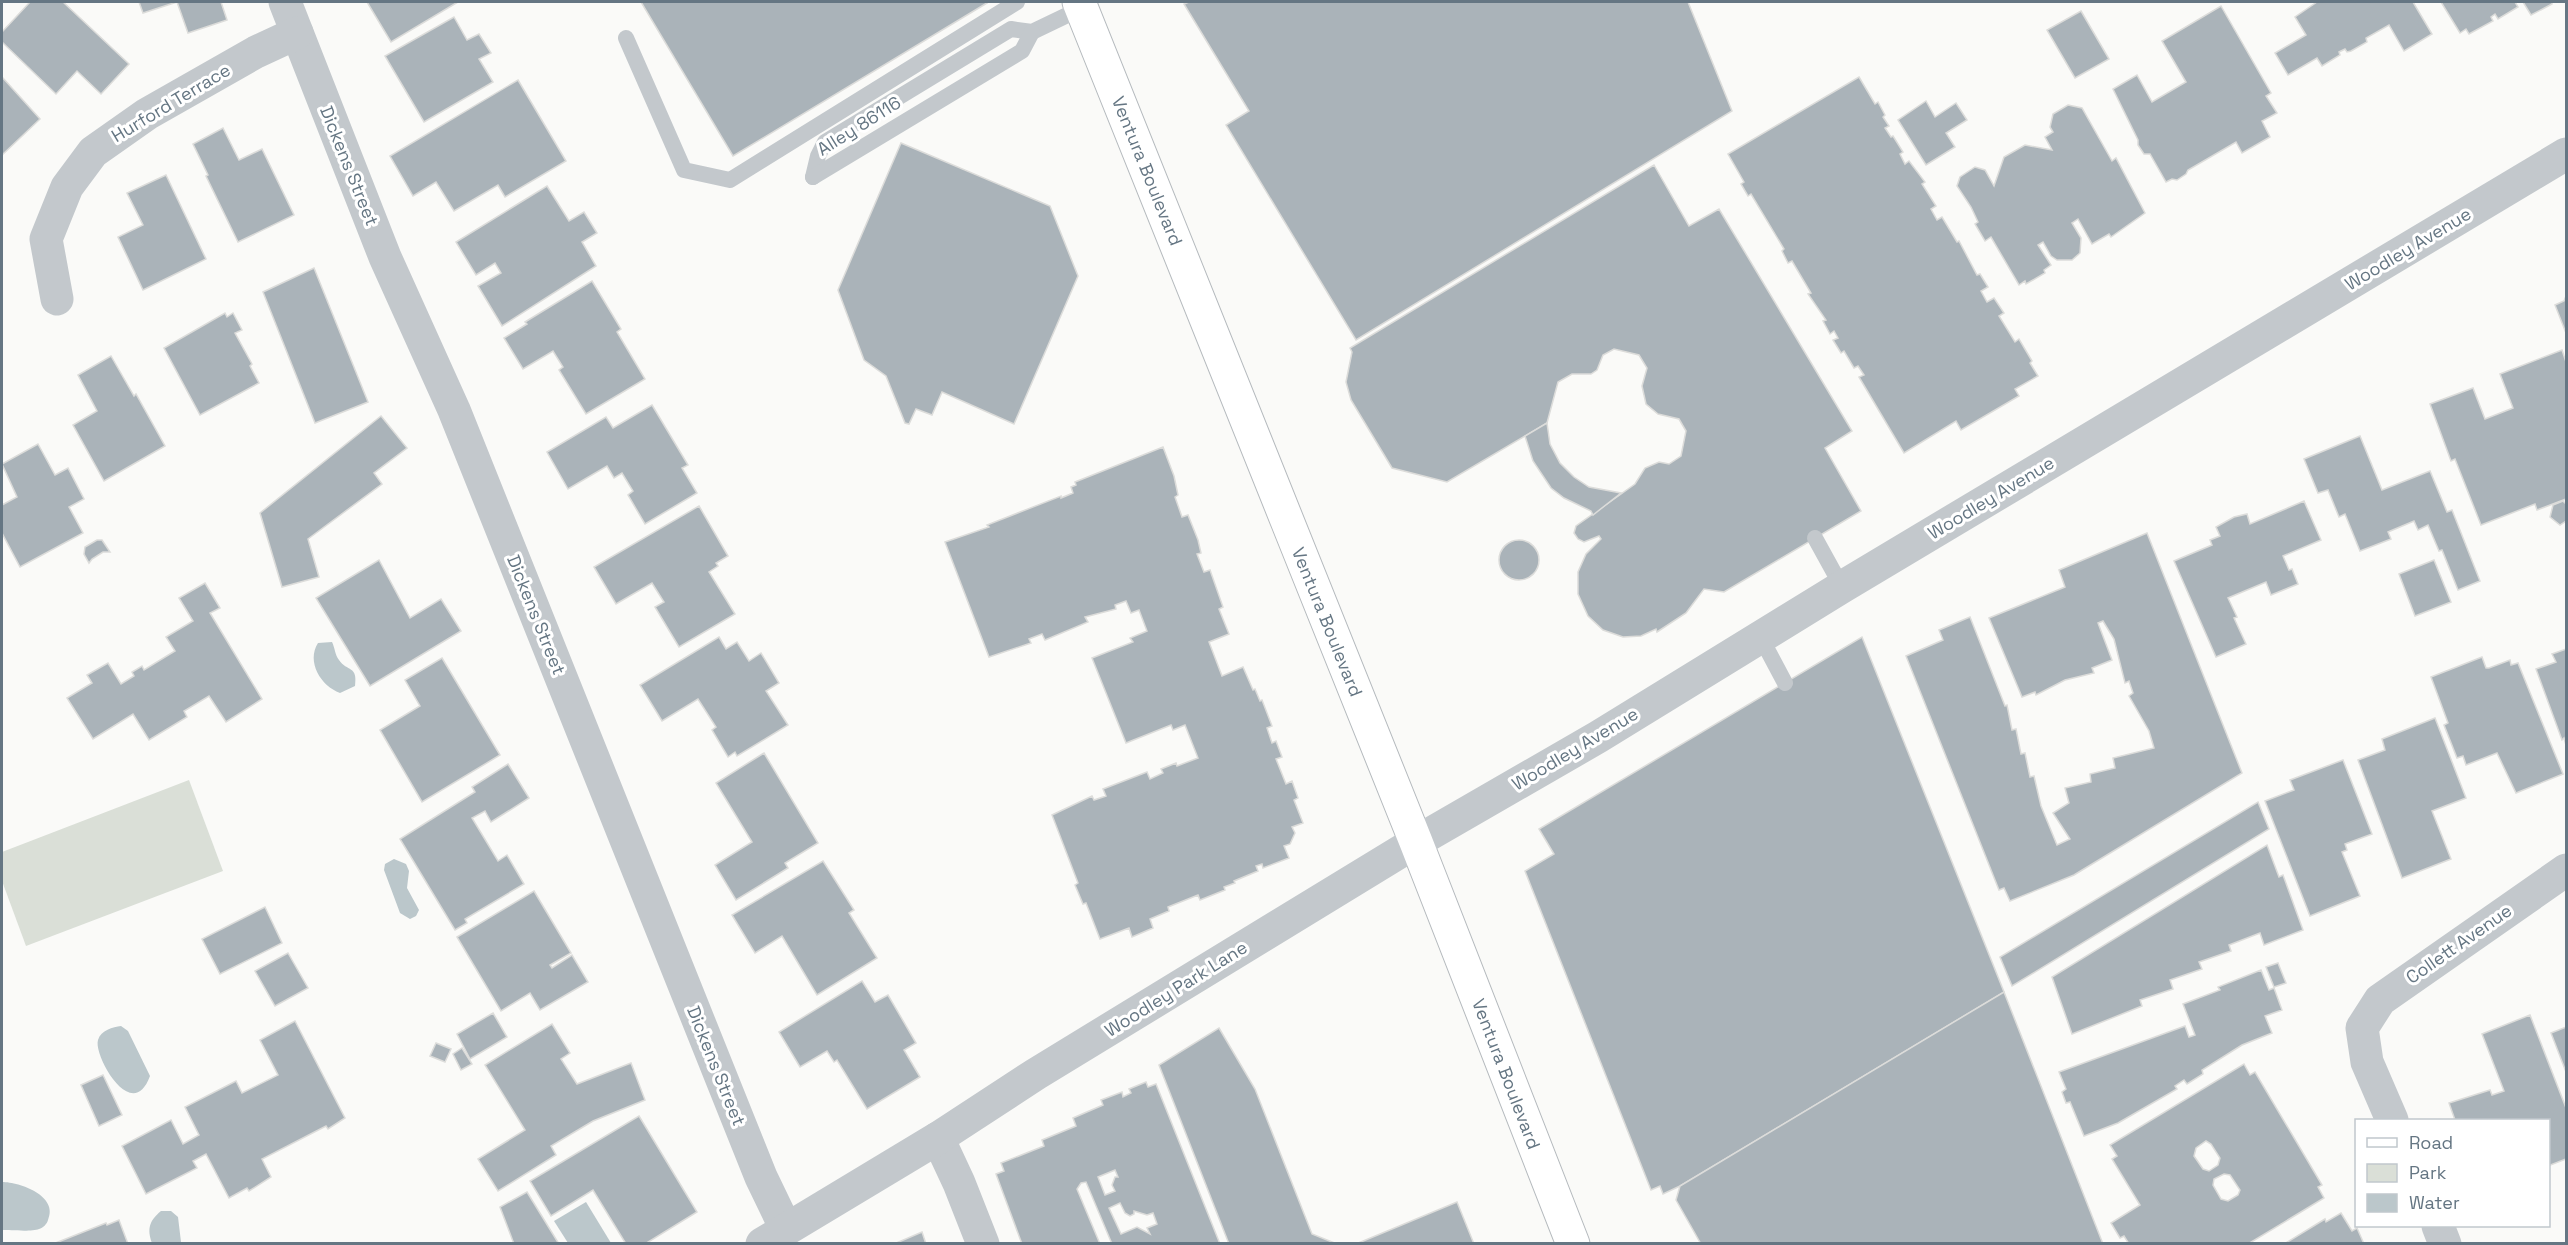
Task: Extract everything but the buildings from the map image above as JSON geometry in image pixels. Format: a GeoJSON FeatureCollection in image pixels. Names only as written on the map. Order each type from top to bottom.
{"type":"FeatureCollection","features":[{"type":"Feature","properties":{"kind":"main road","name":"Ventura Boulevard"},"geometry":{"type":"LineString","coordinates":[[1081,5],[1416,843],[1573,1244]]}},
{"type":"Feature","properties":{"kind":"street","name":"Dickens Street"},"geometry":{"type":"LineString","coordinates":[[285,2],[385,257],[454,410],[761,1178],[774,1236]]}},
{"type":"Feature","properties":{"kind":"street","name":"Hurford Terrace"},"geometry":{"type":"LineString","coordinates":[[57,299],[46,239],[67,187],[93,152],[147,114],[256,52],[297,33]]}},
{"type":"Feature","properties":{"kind":"street","name":"Woodley Avenue"},"geometry":{"type":"LineString","coordinates":[[1416,843],[1598,737],[1842,586],[2566,154]]}},
{"type":"Feature","properties":{"kind":"street","name":"Woodley Park Lane"},"geometry":{"type":"LineString","coordinates":[[774,1236],[938,1138],[1036,1074],[1416,843]]}},
{"type":"Feature","properties":{"kind":"street","name":"Collett Avenue"},"geometry":{"type":"LineString","coordinates":[[2392,1119],[2367,1062],[2362,1028],[2380,1000],[2566,870]]}},
{"type":"Feature","properties":{"kind":"street"},"geometry":{"type":"LineString","coordinates":[[938,1138],[959,1183],[982,1244]]}},
{"type":"Feature","properties":{"kind":"street"},"geometry":{"type":"LineString","coordinates":[[2438,1227],[2445,1244]]}},
{"type":"Feature","properties":{"kind":"lane"},"geometry":{"type":"LineString","coordinates":[[626,38],[684,170],[730,180],[1017,2]]}},
{"type":"Feature","properties":{"kind":"lane","name":"Alley 86116"},"geometry":{"type":"LineString","coordinates":[[1032,32],[1011,29],[825,142],[818,156],[813,177],[1022,51],[1032,32],[1081,5]]}},
{"type":"Feature","properties":{"kind":"lane"},"geometry":{"type":"LineString","coordinates":[[1815,538],[1842,586]]}},
{"type":"Feature","properties":{"kind":"lane"},"geometry":{"type":"LineString","coordinates":[[1760,636],[1785,683]]}},
{"type":"Feature","properties":{"kind":"green space"},"geometry":{"type":"Polygon","coordinates":[[[189,780],[223,871],[26,946],[2,881],[2,852],[189,780]]]}},
{"type":"Feature","properties":{"kind":"water"},"geometry":{"type":"Polygon","coordinates":[[[332,642],[339,660],[353,672],[356,679],[355,686],[340,693],[327,685],[317,672],[315,665],[315,650],[318,643],[332,642]]]}},
{"type":"Feature","properties":{"kind":"water"},"geometry":{"type":"Polygon","coordinates":[[[394,859],[406,864],[409,871],[407,888],[419,910],[416,916],[410,919],[400,913],[384,870],[385,864],[394,859]]]}},
{"type":"Feature","properties":{"kind":"water"},"geometry":{"type":"Polygon","coordinates":[[[121,1026],[128,1031],[150,1076],[142,1089],[134,1093],[124,1090],[115,1082],[101,1059],[98,1048],[98,1040],[104,1031],[121,1026]]]}},
{"type":"Feature","properties":{"kind":"water"},"geometry":{"type":"Polygon","coordinates":[[[2,1182],[27,1188],[43,1197],[50,1211],[45,1226],[31,1230],[2,1230],[2,1182]]]}},
{"type":"Feature","properties":{"kind":"water"},"geometry":{"type":"Polygon","coordinates":[[[586,1202],[611,1243],[568,1243],[554,1221],[586,1202]]]}},
{"type":"Feature","properties":{"kind":"water"},"geometry":{"type":"Polygon","coordinates":[[[161,1211],[171,1211],[178,1217],[181,1242],[184,1243],[152,1243],[150,1225],[161,1211]]]}}]}
